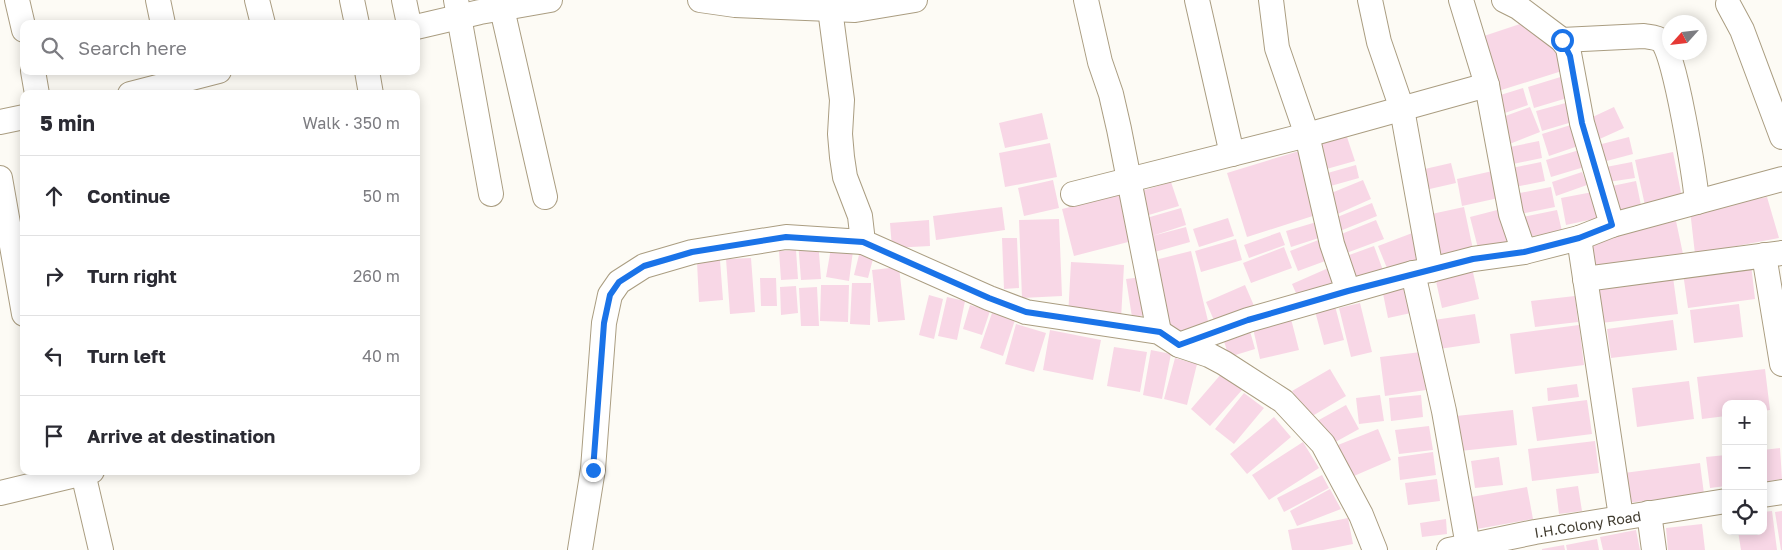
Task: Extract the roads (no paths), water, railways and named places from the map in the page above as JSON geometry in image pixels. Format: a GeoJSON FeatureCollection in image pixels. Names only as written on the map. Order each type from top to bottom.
{"type":"FeatureCollection","features":[{"type":"Feature","properties":{"kind":"street"},"geometry":{"type":"LineString","coordinates":[[17,0],[22,20]]}},
{"type":"Feature","properties":{"kind":"street"},"geometry":{"type":"LineString","coordinates":[[158,0],[162,20]]}},
{"type":"Feature","properties":{"kind":"street"},"geometry":{"type":"LineString","coordinates":[[257,0],[262,20]]}},
{"type":"Feature","properties":{"kind":"street"},"geometry":{"type":"LineString","coordinates":[[352,0],[356,20]]}},
{"type":"Feature","properties":{"kind":"street"},"geometry":{"type":"LineString","coordinates":[[404,0],[408,20]]}},
{"type":"Feature","properties":{"kind":"street"},"geometry":{"type":"LineString","coordinates":[[420,26],[458,8],[550,0]]}},
{"type":"Feature","properties":{"kind":"street"},"geometry":{"type":"LineString","coordinates":[[700,0],[735,5],[855,10],[915,0]]}},
{"type":"Feature","properties":{"kind":"street"},"geometry":{"type":"LineString","coordinates":[[1086,0],[1100,62],[1111,94],[1160,332]]}},
{"type":"Feature","properties":{"kind":"street"},"geometry":{"type":"LineString","coordinates":[[1196,0],[1232,154]]}},
{"type":"Feature","properties":{"kind":"street"},"geometry":{"type":"LineString","coordinates":[[1271,0],[1277,48],[1307,135],[1332,244],[1348,291]]}},
{"type":"Feature","properties":{"kind":"street"},"geometry":{"type":"LineString","coordinates":[[1370,0],[1379,42],[1402,110],[1422,272],[1444,411],[1459,548]]}},
{"type":"Feature","properties":{"kind":"street"},"geometry":{"type":"LineString","coordinates":[[1461,0],[1487,85],[1511,214],[1524,252]]}},
{"type":"Feature","properties":{"kind":"street"},"geometry":{"type":"LineString","coordinates":[[1504,0],[1518,7],[1562,40],[1570,56],[1582,123],[1612,225]]}},
{"type":"Feature","properties":{"kind":"street"},"geometry":{"type":"LineString","coordinates":[[501,4],[545,197]]}},
{"type":"Feature","properties":{"kind":"street"},"geometry":{"type":"LineString","coordinates":[[1728,4],[1742,30],[1782,137]]}},
{"type":"Feature","properties":{"kind":"street"},"geometry":{"type":"LineString","coordinates":[[458,8],[491,194]]}},
{"type":"Feature","properties":{"kind":"street"},"geometry":{"type":"LineString","coordinates":[[830,9],[842,100],[840,134],[842,156],[845,177],[860,216],[863,242]]}},
{"type":"Feature","properties":{"kind":"street"},"geometry":{"type":"LineString","coordinates":[[1562,40],[1644,36],[1654,37],[1662,41],[1669,53],[1686,129],[1697,202]]}},
{"type":"Feature","properties":{"kind":"street"},"geometry":{"type":"LineString","coordinates":[[33,75],[36,90]]}},
{"type":"Feature","properties":{"kind":"street"},"geometry":{"type":"LineString","coordinates":[[368,75],[370,90]]}},
{"type":"Feature","properties":{"kind":"street"},"geometry":{"type":"LineString","coordinates":[[140,90],[174,76]]}},
{"type":"Feature","properties":{"kind":"street"},"geometry":{"type":"LineString","coordinates":[[1073,194],[1402,110],[1487,85]]}},
{"type":"Feature","properties":{"kind":"street"},"geometry":{"type":"LineString","coordinates":[[0,122],[20,118]]}},
{"type":"Feature","properties":{"kind":"street"},"geometry":{"type":"LineString","coordinates":[[0,178],[20,291]]}},
{"type":"Feature","properties":{"kind":"street"},"geometry":{"type":"LineString","coordinates":[[1179,345],[1248,320],[1348,291],[1473,259],[1524,252],[1579,238],[1612,225],[1782,179]]}},
{"type":"Feature","properties":{"kind":"street"},"geometry":{"type":"LineString","coordinates":[[580,550],[593,470],[604,323],[610,295],[619,282],[644,266],[692,252],[786,237],[863,242],[989,298],[1026,312],[1160,332],[1179,345],[1209,355],[1283,401],[1323,444],[1348,487],[1375,550]]}},
{"type":"Feature","properties":{"kind":"street"},"geometry":{"type":"LineString","coordinates":[[1579,238],[1621,518]]}},
{"type":"Feature","properties":{"kind":"street"},"geometry":{"type":"LineString","coordinates":[[1585,279],[1773,254],[1782,364]]}},
{"type":"Feature","properties":{"kind":"street"},"geometry":{"type":"LineString","coordinates":[[88,475],[101,550]]}},
{"type":"Feature","properties":{"kind":"street"},"geometry":{"type":"LineString","coordinates":[[0,493],[52,476]]}},
{"type":"Feature","properties":{"kind":"street"},"geometry":{"type":"LineString","coordinates":[[1767,494],[1782,492]]}},
{"type":"Feature","properties":{"kind":"street","name":"I.H.Colony Road"},"geometry":{"type":"LineString","coordinates":[[1459,548],[1722,502]]}},
{"type":"Feature","properties":{"kind":"street"},"geometry":{"type":"LineString","coordinates":[[1649,513],[1654,550]]}}]}
